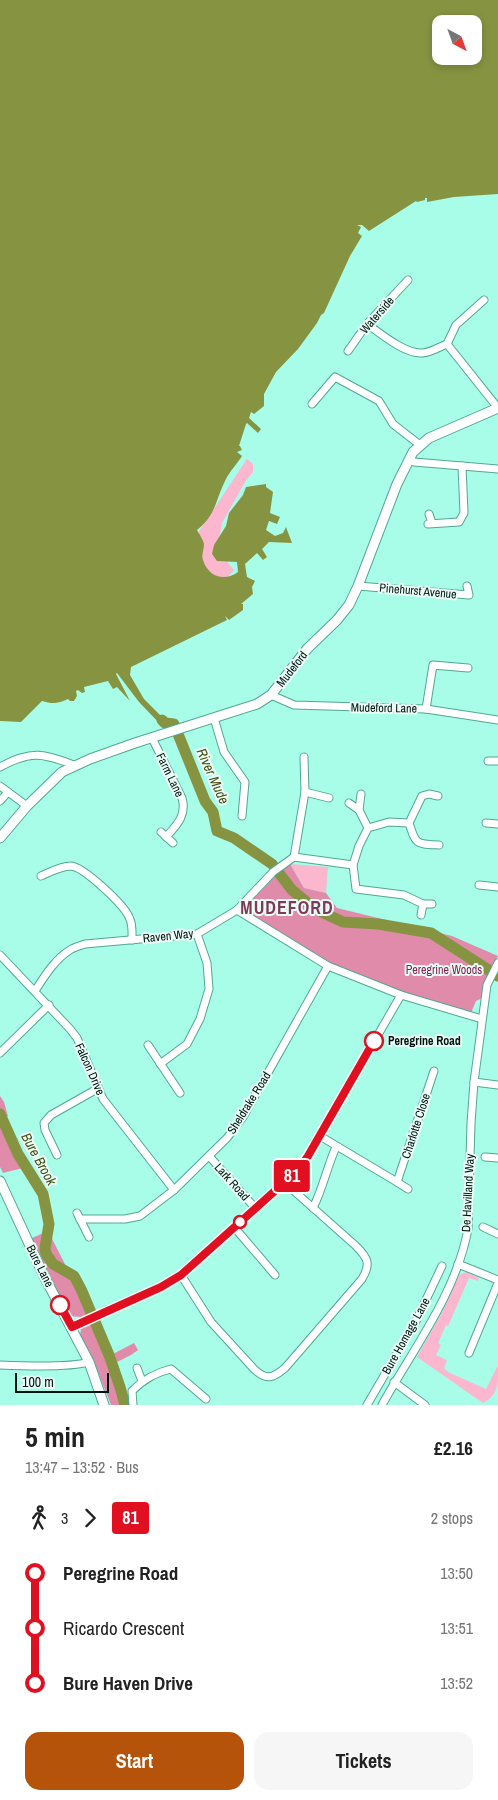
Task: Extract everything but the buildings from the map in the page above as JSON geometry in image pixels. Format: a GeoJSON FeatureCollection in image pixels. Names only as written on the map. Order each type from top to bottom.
{"type":"FeatureCollection","features":[{"type":"Feature","properties":{"kind":"street","name":"Waterside"},"geometry":{"type":"LineString","coordinates":[[348,351],[367,324],[408,280]]}},
{"type":"Feature","properties":{"kind":"street"},"geometry":{"type":"LineString","coordinates":[[367,324],[402,347],[415,353],[426,353],[447,344],[456,325],[484,300]]}},
{"type":"Feature","properties":{"kind":"street"},"geometry":{"type":"LineString","coordinates":[[447,344],[498,408]]}},
{"type":"Feature","properties":{"kind":"street"},"geometry":{"type":"LineString","coordinates":[[312,404],[335,378],[379,401],[392,424],[420,445]]}},
{"type":"Feature","properties":{"kind":"street","name":"Mudeford"},"geometry":{"type":"LineString","coordinates":[[0,838],[26,806],[62,772],[90,759],[257,704],[271,695],[307,649],[337,620],[349,605],[407,461],[420,445],[429,438],[498,408]]}},
{"type":"Feature","properties":{"kind":"street"},"geometry":{"type":"LineString","coordinates":[[414,462],[498,469]]}},
{"type":"Feature","properties":{"kind":"street"},"geometry":{"type":"LineString","coordinates":[[429,514],[430,523],[458,522],[464,513],[462,466]]}},
{"type":"Feature","properties":{"kind":"street","name":"Pinehurst Avenue"},"geometry":{"type":"LineString","coordinates":[[358,586],[469,595],[467,586]]}},
{"type":"Feature","properties":{"kind":"street"},"geometry":{"type":"LineString","coordinates":[[426,709],[433,664],[468,668]]}},
{"type":"Feature","properties":{"kind":"street","name":"Mudeford Lane"},"geometry":{"type":"LineString","coordinates":[[271,695],[287,703],[306,707],[426,709],[498,720]]}},
{"type":"Feature","properties":{"kind":"street"},"geometry":{"type":"LineString","coordinates":[[214,718],[224,752],[245,782],[242,816]]}},
{"type":"Feature","properties":{"kind":"street","name":"Farm Lane"},"geometry":{"type":"LineString","coordinates":[[152,738],[182,798],[185,808],[180,822],[164,834],[173,843]]}},
{"type":"Feature","properties":{"kind":"street"},"geometry":{"type":"LineString","coordinates":[[0,767],[20,757],[37,755],[50,756],[76,766]]}},
{"type":"Feature","properties":{"kind":"street"},"geometry":{"type":"LineString","coordinates":[[304,757],[305,792],[294,858],[353,865]]}},
{"type":"Feature","properties":{"kind":"street"},"geometry":{"type":"LineString","coordinates":[[488,761],[498,761]]}},
{"type":"Feature","properties":{"kind":"street"},"geometry":{"type":"LineString","coordinates":[[0,786],[26,806]]}},
{"type":"Feature","properties":{"kind":"street"},"geometry":{"type":"LineString","coordinates":[[0,801],[8,792]]}},
{"type":"Feature","properties":{"kind":"street"},"geometry":{"type":"LineString","coordinates":[[305,792],[329,798]]}},
{"type":"Feature","properties":{"kind":"street"},"geometry":{"type":"LineString","coordinates":[[361,794],[360,810],[368,828]]}},
{"type":"Feature","properties":{"kind":"street"},"geometry":{"type":"LineString","coordinates":[[438,796],[430,794],[422,796],[409,823],[414,840],[422,844],[439,845]]}},
{"type":"Feature","properties":{"kind":"street"},"geometry":{"type":"LineString","coordinates":[[349,803],[360,810]]}},
{"type":"Feature","properties":{"kind":"street"},"geometry":{"type":"LineString","coordinates":[[409,823],[389,822],[368,828],[359,846],[353,865],[356,889],[404,895],[423,904],[432,904]]}},
{"type":"Feature","properties":{"kind":"street"},"geometry":{"type":"LineString","coordinates":[[486,823],[498,824]]}},
{"type":"Feature","properties":{"kind":"street","name":"Raven Way"},"geometry":{"type":"LineString","coordinates":[[35,991],[44,977],[70,950],[85,944],[197,934],[237,910],[276,869],[294,858]]}},
{"type":"Feature","properties":{"kind":"street"},"geometry":{"type":"LineString","coordinates":[[41,876],[71,866],[80,868],[124,909],[130,918],[132,940]]}},
{"type":"Feature","properties":{"kind":"street"},"geometry":{"type":"LineString","coordinates":[[479,885],[498,887]]}},
{"type":"Feature","properties":{"kind":"street"},"geometry":{"type":"LineString","coordinates":[[421,915],[423,904]]}},
{"type":"Feature","properties":{"kind":"street"},"geometry":{"type":"LineString","coordinates":[[237,910],[328,966],[400,995],[482,1019]]}},
{"type":"Feature","properties":{"kind":"street"},"geometry":{"type":"LineString","coordinates":[[160,1064],[187,1044],[200,1019],[209,989],[207,963],[197,934]]}},
{"type":"Feature","properties":{"kind":"street","name":"Falcon Drive"},"geometry":{"type":"LineString","coordinates":[[0,955],[63,1019],[76,1038],[103,1099],[174,1190]]}},
{"type":"Feature","properties":{"kind":"street","name":"Sheldrake Road"},"geometry":{"type":"LineString","coordinates":[[89,1237],[79,1216],[125,1219],[140,1216],[174,1190],[227,1138],[243,1117],[328,966]]}},
{"type":"Feature","properties":{"kind":"street","name":"De Havilland Way"},"geometry":{"type":"LineString","coordinates":[[382,1405],[435,1313],[465,1245],[468,1229],[474,1082],[486,992],[497,966]]}},
{"type":"Feature","properties":{"kind":"street"},"geometry":{"type":"LineString","coordinates":[[72,1327],[161,1287],[181,1275],[285,1183],[308,1156],[400,995]]}},
{"type":"Feature","properties":{"kind":"street"},"geometry":{"type":"LineString","coordinates":[[0,1052],[49,1006]]}},
{"type":"Feature","properties":{"kind":"street"},"geometry":{"type":"LineString","coordinates":[[148,1046],[180,1092]]}},
{"type":"Feature","properties":{"kind":"street","name":"Charlotte Close"},"geometry":{"type":"LineString","coordinates":[[397,1182],[434,1071]]}},
{"type":"Feature","properties":{"kind":"street"},"geometry":{"type":"LineString","coordinates":[[474,1082],[498,1085]]}},
{"type":"Feature","properties":{"kind":"street"},"geometry":{"type":"LineString","coordinates":[[57,1155],[44,1130],[44,1123],[51,1115],[97,1088]]}},
{"type":"Feature","properties":{"kind":"street"},"geometry":{"type":"LineString","coordinates":[[320,1136],[408,1189]]}},
{"type":"Feature","properties":{"kind":"street"},"geometry":{"type":"LineString","coordinates":[[313,1208],[319,1196],[329,1161],[336,1147]]}},
{"type":"Feature","properties":{"kind":"street","name":"Lark Road"},"geometry":{"type":"LineString","coordinates":[[209,1156],[256,1209]]}},
{"type":"Feature","properties":{"kind":"street"},"geometry":{"type":"LineString","coordinates":[[485,1156],[498,1158]]}},
{"type":"Feature","properties":{"kind":"street","name":"Bure Lane"},"geometry":{"type":"LineString","coordinates":[[0,1181],[44,1276],[89,1362],[104,1405]]}},
{"type":"Feature","properties":{"kind":"street"},"geometry":{"type":"LineString","coordinates":[[181,1275],[211,1322],[254,1370],[262,1376],[270,1377],[278,1374],[285,1368],[349,1294],[367,1270],[368,1262],[365,1254],[285,1183]]}},
{"type":"Feature","properties":{"kind":"street"},"geometry":{"type":"LineString","coordinates":[[482,1227],[498,1234]]}},
{"type":"Feature","properties":{"kind":"street"},"geometry":{"type":"LineString","coordinates":[[234,1228],[275,1275]]}},
{"type":"Feature","properties":{"kind":"street"},"geometry":{"type":"LineString","coordinates":[[458,1264],[498,1282],[469,1353]]}},
{"type":"Feature","properties":{"kind":"street","name":"Bure Homage Lane"},"geometry":{"type":"LineString","coordinates":[[367,1405],[416,1320],[442,1266]]}},
{"type":"Feature","properties":{"kind":"street"},"geometry":{"type":"LineString","coordinates":[[0,1365],[65,1365],[89,1362]]}},
{"type":"Feature","properties":{"kind":"street"},"geometry":{"type":"LineString","coordinates":[[137,1368],[142,1381]]}},
{"type":"Feature","properties":{"kind":"street"},"geometry":{"type":"LineString","coordinates":[[133,1405],[132,1391],[142,1381],[171,1369],[206,1399]]}},
{"type":"Feature","properties":{"kind":"street"},"geometry":{"type":"LineString","coordinates":[[394,1382],[425,1405]]}},
{"type":"Feature","properties":{"kind":"shaded area"},"geometry":{"type":"Polygon","coordinates":[[[0,0],[498,0],[498,194],[454,197],[427,202],[427,198],[425,198],[425,200],[416,201],[369,231],[362,225],[357,225],[361,227],[358,233],[362,236],[350,256],[324,313],[298,349],[276,372],[264,394],[264,406],[254,414],[251,412],[249,418],[261,429],[258,433],[246,424],[239,446],[242,450],[237,452],[242,456],[229,473],[212,512],[204,524],[197,530],[204,546],[202,558],[205,566],[213,574],[223,577],[228,577],[238,572],[237,562],[217,561],[212,554],[214,545],[226,526],[229,513],[243,495],[246,487],[266,484],[266,487],[273,492],[270,513],[280,517],[277,524],[269,521],[266,530],[275,536],[283,533],[286,527],[292,543],[269,542],[262,549],[267,557],[263,560],[257,553],[245,564],[247,577],[255,581],[252,587],[253,594],[241,604],[243,604],[243,610],[229,620],[225,616],[227,620],[131,667],[130,675],[144,699],[165,720],[179,723],[162,726],[139,702],[117,673],[130,701],[117,687],[113,689],[108,681],[84,687],[85,692],[82,693],[78,690],[76,691],[77,696],[74,701],[68,699],[52,703],[42,701],[21,722],[0,721],[0,0]]]}},
{"type":"Feature","properties":{"kind":"shaded area"},"geometry":{"type":"Polygon","coordinates":[[[247,459],[253,464],[253,472],[245,482],[222,523],[217,550],[234,570],[222,583],[204,573],[196,536],[247,459]]]}},
{"type":"Feature","properties":{"kind":"shaded area"},"geometry":{"type":"Polygon","coordinates":[[[290,864],[328,867],[326,893],[304,888],[290,864]]]}},
{"type":"Feature","properties":{"kind":"shaded area"},"geometry":{"type":"Polygon","coordinates":[[[466,1272],[479,1278],[478,1281],[469,1278],[448,1326],[446,1325],[438,1343],[441,1345],[436,1355],[447,1360],[444,1368],[448,1372],[486,1389],[498,1368],[496,1389],[492,1397],[483,1403],[417,1357],[443,1311],[459,1275],[466,1272]]]}},
{"type":"Feature","properties":{"kind":"green space","name":"Peregrine Woods"},"geometry":{"type":"Polygon","coordinates":[[[290,864],[304,888],[326,893],[337,908],[452,936],[498,956],[484,985],[482,998],[476,1001],[471,1013],[402,993],[329,964],[243,910],[272,879],[290,864]]]}},
{"type":"Feature","properties":{"kind":"green space"},"geometry":{"type":"Polygon","coordinates":[[[0,1096],[8,1116],[5,1118],[26,1164],[23,1168],[3,1173],[0,1167],[0,1096]]]}},
{"type":"Feature","properties":{"kind":"green space"},"geometry":{"type":"Polygon","coordinates":[[[48,1231],[90,1313],[81,1317],[69,1316],[32,1238],[48,1231]]]}},
{"type":"Feature","properties":{"kind":"green space"},"geometry":{"type":"Polygon","coordinates":[[[98,1322],[111,1355],[134,1343],[138,1350],[115,1363],[130,1405],[111,1405],[91,1354],[80,1335],[81,1329],[98,1322]]]}},
{"type":"Feature","properties":{"kind":"waterway","name":"River Mude"},"geometry":{"type":"LineString","coordinates":[[162,720],[165,723],[174,724],[205,801],[213,812],[217,831],[234,838],[272,864],[292,890],[315,909],[343,922],[378,924],[431,933],[498,976]]}},
{"type":"Feature","properties":{"kind":"waterway","name":"Bure Brook"},"geometry":{"type":"LineString","coordinates":[[0,1114],[18,1154],[43,1194],[49,1224],[45,1248],[46,1254],[53,1264],[74,1276],[81,1289],[109,1355],[125,1405]]}},
{"type":"Feature","properties":{"kind":"bus line","name":"81"},"geometry":{"type":"LineString","coordinates":[[60,1305],[72,1327],[98,1317],[161,1287],[181,1275],[297,1171],[308,1156],[374,1041]]}},
{"type":"Feature","properties":{"kind":"place","name":"Peregrine Road"},"geometry":{"type":"Point","coordinates":[374,1041]}},
{"type":"Feature","properties":{"kind":"district","name":"MUDEFORD"},"geometry":{"type":"Point","coordinates":[287,907]}}]}
